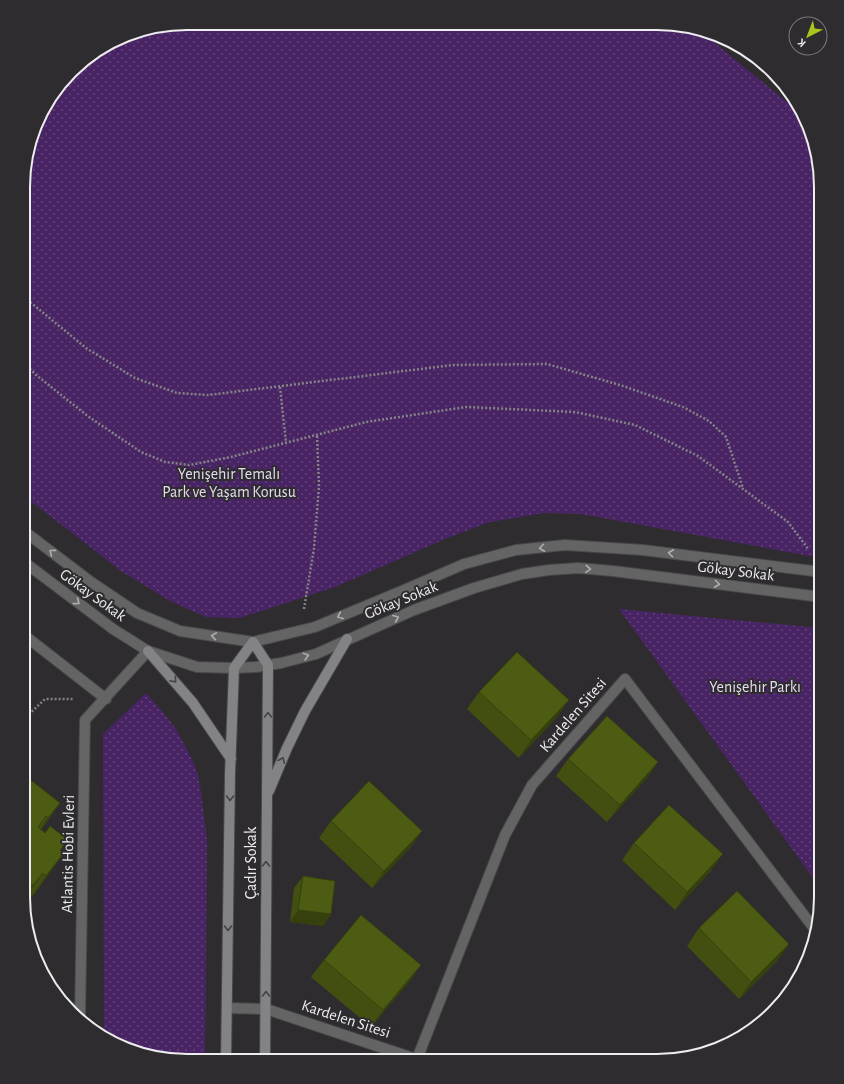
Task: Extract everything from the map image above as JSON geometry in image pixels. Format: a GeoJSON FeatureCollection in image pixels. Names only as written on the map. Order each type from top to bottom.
{"type":"FeatureCollection","features":[{"type":"Feature","properties":{"kind":"street","name":"Gökay Sokak"},"geometry":{"type":"LineString","coordinates":[[30,536],[91,582],[137,613],[180,631],[253,642],[301,631],[329,621],[464,564],[516,550],[565,545],[643,550],[814,571]]}},
{"type":"Feature","properties":{"kind":"street","name":"Gökay Sokak"},"geometry":{"type":"LineString","coordinates":[[30,567],[113,629],[148,651],[197,667],[234,668],[268,665],[316,654],[414,610],[474,588],[522,574],[549,570],[578,568],[613,571],[814,596]]}},
{"type":"Feature","properties":{"kind":"street"},"geometry":{"type":"LineString","coordinates":[[267,796],[287,748],[305,711],[347,639]]}},
{"type":"Feature","properties":{"kind":"street"},"geometry":{"type":"LineString","coordinates":[[30,641],[106,699]]}},
{"type":"Feature","properties":{"kind":"street"},"geometry":{"type":"LineString","coordinates":[[234,668],[253,642],[268,665]]}},
{"type":"Feature","properties":{"kind":"street"},"geometry":{"type":"LineString","coordinates":[[148,651],[193,703],[231,759]]}},
{"type":"Feature","properties":{"kind":"street","name":"Atlantis Hobi Evleri"},"geometry":{"type":"LineString","coordinates":[[80,1012],[85,720],[106,699],[148,651]]}},
{"type":"Feature","properties":{"kind":"street","name":"Çadır Sokak"},"geometry":{"type":"LineString","coordinates":[[265,1054],[268,665]]}},
{"type":"Feature","properties":{"kind":"street","name":"Çadır Sokak"},"geometry":{"type":"LineString","coordinates":[[226,1054],[234,668]]}},
{"type":"Feature","properties":{"kind":"street","name":"Kardelen Sitesi"},"geometry":{"type":"LineString","coordinates":[[421,1054],[505,835],[532,785],[625,679],[812,925]]}},
{"type":"Feature","properties":{"kind":"street","name":"Kardelen Sitesi"},"geometry":{"type":"LineString","coordinates":[[227,1008],[266,1009],[401,1054]]}},
{"type":"Feature","properties":{"kind":"path"},"geometry":{"type":"LineString","coordinates":[[30,302],[86,348],[135,378],[177,392],[208,395],[452,365],[547,364],[620,385],[683,407],[709,421],[726,437],[743,489]]}},
{"type":"Feature","properties":{"kind":"path"},"geometry":{"type":"LineString","coordinates":[[30,369],[89,417],[141,452],[165,462],[189,465],[231,457],[366,422],[466,407],[575,412],[635,425],[698,456],[788,522],[809,551]]}},
{"type":"Feature","properties":{"kind":"path"},"geometry":{"type":"LineString","coordinates":[[280,387],[286,443]]}},
{"type":"Feature","properties":{"kind":"path"},"geometry":{"type":"LineString","coordinates":[[301,631],[314,548],[317,517],[319,486],[317,435]]}},
{"type":"Feature","properties":{"kind":"path"},"geometry":{"type":"LineString","coordinates":[[30,713],[45,699],[106,699]]}},
{"type":"Feature","properties":{"kind":"green space","name":"Yenişehir Temalı Park ve Yaşam Korusu"},"geometry":{"type":"Polygon","coordinates":[[[177,30],[667,30],[698,35],[710,39],[792,106],[806,136],[814,177],[814,557],[581,514],[544,513],[490,522],[445,539],[335,587],[240,618],[206,617],[170,601],[121,571],[30,501],[31,166],[38,136],[51,108],[62,91],[91,62],[117,46],[136,38],[177,30]]]}},
{"type":"Feature","properties":{"kind":"green space","name":"Yenişehir Parkı"},"geometry":{"type":"Polygon","coordinates":[[[619,609],[814,627],[814,879],[619,609]]]}},
{"type":"Feature","properties":{"kind":"green space"},"geometry":{"type":"Polygon","coordinates":[[[146,693],[176,729],[197,771],[207,841],[205,1054],[177,1054],[146,1049],[117,1038],[104,1030],[103,734],[146,693]]]}},
{"type":"Feature","properties":{"kind":"building"},"geometry":{"type":"Polygon","coordinates":[[[517,652],[569,700],[531,740],[479,692],[517,652]]]}},
{"type":"Feature","properties":{"kind":"building"},"geometry":{"type":"Polygon","coordinates":[[[607,716],[658,762],[620,805],[568,759],[607,716]]]}},
{"type":"Feature","properties":{"kind":"building"},"geometry":{"type":"Polygon","coordinates":[[[30,779],[60,803],[48,818],[46,816],[38,827],[45,833],[50,826],[68,840],[60,850],[63,854],[46,876],[43,873],[33,885],[30,883],[30,779]]]}},
{"type":"Feature","properties":{"kind":"building"},"geometry":{"type":"Polygon","coordinates":[[[369,781],[422,831],[384,871],[331,821],[369,781]]]}},
{"type":"Feature","properties":{"kind":"building"},"geometry":{"type":"Polygon","coordinates":[[[669,805],[723,854],[687,892],[634,843],[669,805]]]}},
{"type":"Feature","properties":{"kind":"building"},"geometry":{"type":"Polygon","coordinates":[[[303,876],[335,881],[331,914],[298,910],[303,876]]]}},
{"type":"Feature","properties":{"kind":"building"},"geometry":{"type":"Polygon","coordinates":[[[737,891],[789,944],[751,982],[699,928],[737,891]]]}},
{"type":"Feature","properties":{"kind":"building"},"geometry":{"type":"Polygon","coordinates":[[[361,915],[421,965],[383,1010],[324,960],[361,915]]]}}]}
